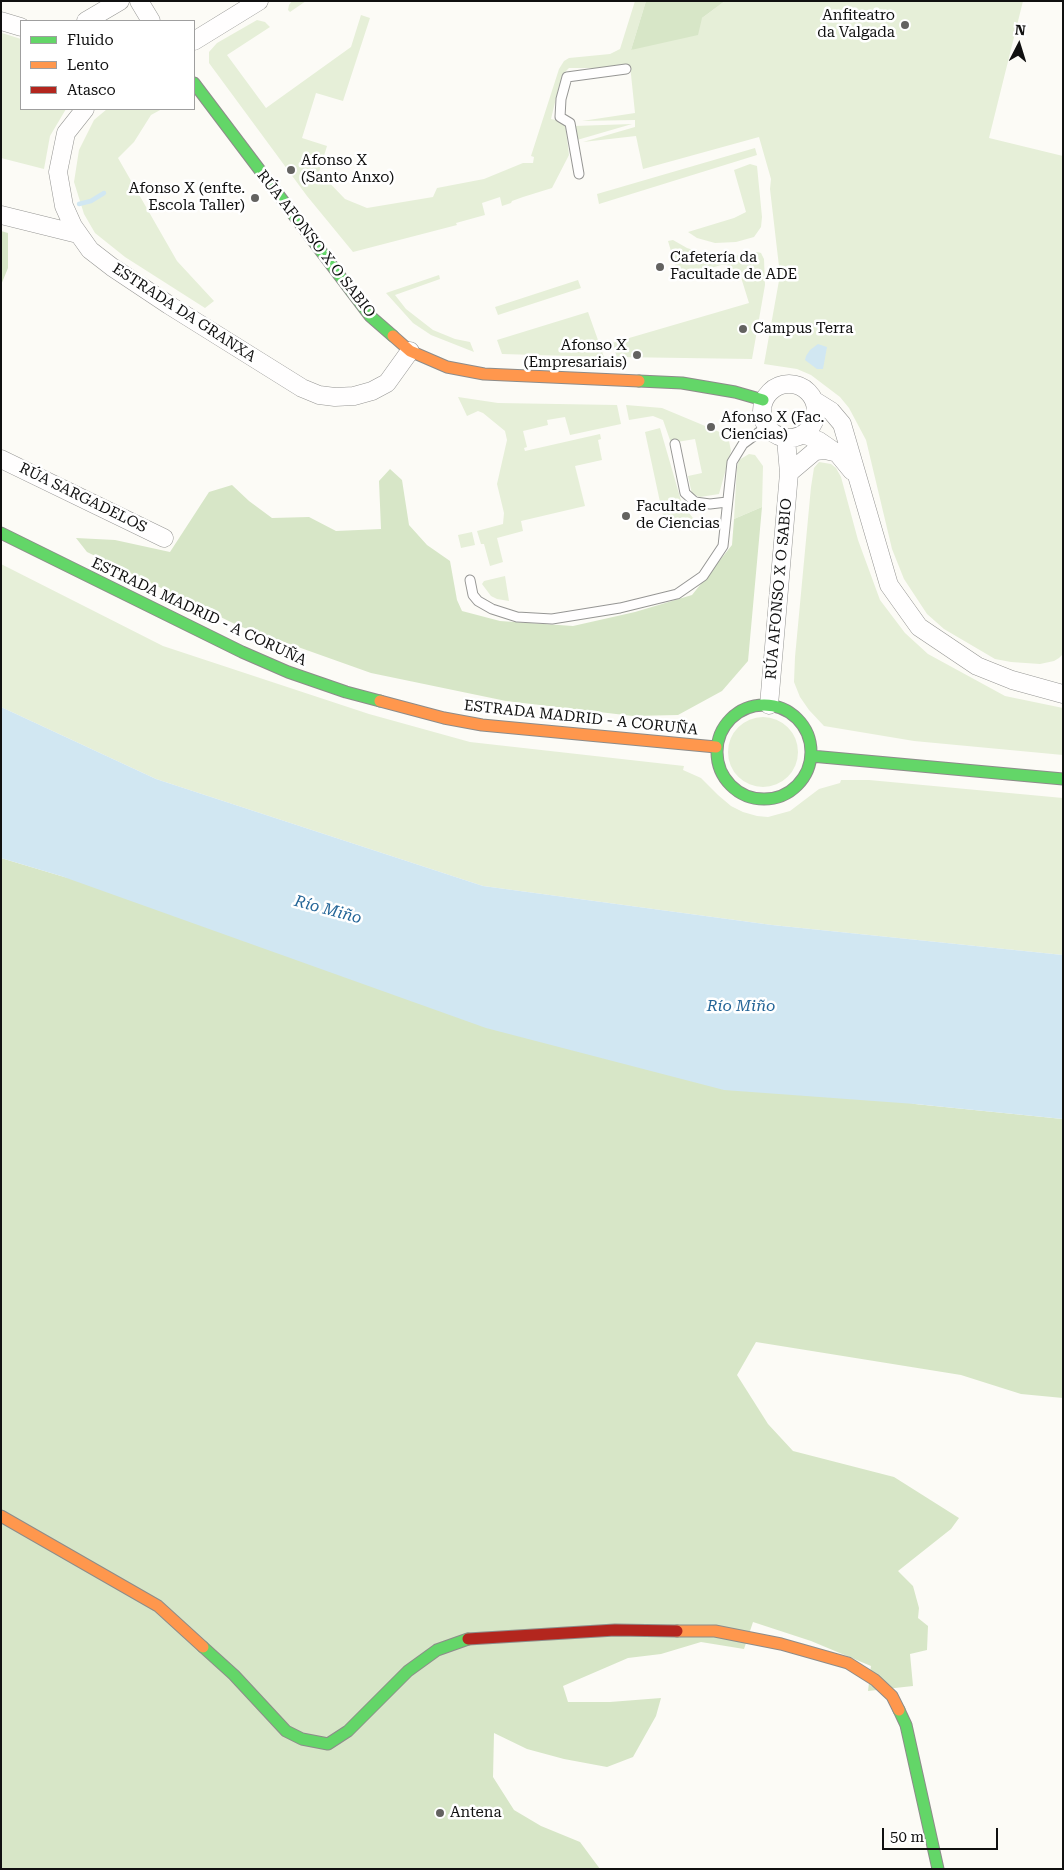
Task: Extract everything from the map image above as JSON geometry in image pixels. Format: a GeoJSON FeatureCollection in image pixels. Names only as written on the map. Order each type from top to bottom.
{"type":"FeatureCollection","features":[{"type":"Feature","properties":{"kind":"main road","name":"RÚA AFONSO X O SABIO"},"geometry":{"type":"LineString","coordinates":[[195,84],[370,316],[410,351],[447,366],[484,374],[682,383],[735,392],[764,400]]}},
{"type":"Feature","properties":{"kind":"main road","name":"ESTRADA MADRID - A CORUÑA"},"geometry":{"type":"LineString","coordinates":[[1,533],[242,652],[288,672],[346,692],[444,718],[482,725],[716,747]]}},
{"type":"Feature","properties":{"kind":"main road","name":"ESTRADA MADRID - A CORUÑA"},"geometry":{"type":"LineString","coordinates":[[756,705],[769,705],[780,707],[800,721],[807,732],[811,756],[808,769],[801,781],[792,790],[780,797],[759,799],[740,793],[729,785],[719,767],[716,747],[719,735],[725,724],[734,715],[744,708],[756,705]]}},
{"type":"Feature","properties":{"kind":"main road"},"geometry":{"type":"LineString","coordinates":[[811,756],[1063,779]]}},
{"type":"Feature","properties":{"kind":"main road"},"geometry":{"type":"LineString","coordinates":[[1,1516],[158,1606],[234,1674],[286,1731],[302,1740],[328,1744],[348,1731],[408,1671],[438,1650],[466,1639],[615,1630],[715,1632],[781,1644],[848,1663],[875,1680],[892,1696],[906,1725],[938,1869]]}},
{"type":"Feature","properties":{"kind":"street"},"geometry":{"type":"LineString","coordinates":[[88,20],[120,1]]}},
{"type":"Feature","properties":{"kind":"street"},"geometry":{"type":"LineString","coordinates":[[139,1],[150,20]]}},
{"type":"Feature","properties":{"kind":"street"},"geometry":{"type":"LineString","coordinates":[[195,40],[259,1]]}},
{"type":"Feature","properties":{"kind":"street"},"geometry":{"type":"LineString","coordinates":[[1,21],[20,26]]}},
{"type":"Feature","properties":{"kind":"street","name":"ESTRADA DA GRANXA"},"geometry":{"type":"LineString","coordinates":[[84,110],[66,133],[58,172],[64,206],[78,234],[90,250],[112,267],[294,383],[319,395],[335,397],[354,396],[372,391],[387,383],[410,351]]}},
{"type":"Feature","properties":{"kind":"street"},"geometry":{"type":"LineString","coordinates":[[1,215],[78,234]]}},
{"type":"Feature","properties":{"kind":"street"},"geometry":{"type":"LineString","coordinates":[[794,384],[803,387],[815,401],[817,413],[813,426],[798,437],[786,439],[778,437],[766,427],[762,419],[761,410],[764,400],[768,393],[776,387],[794,384]]}},
{"type":"Feature","properties":{"kind":"street"},"geometry":{"type":"LineString","coordinates":[[815,401],[831,411],[842,424],[889,585],[919,627],[977,666],[1012,680],[1063,694]]}},
{"type":"Feature","properties":{"kind":"street"},"geometry":{"type":"LineString","coordinates":[[804,434],[819,441],[838,454],[858,480]]}},
{"type":"Feature","properties":{"kind":"street","name":"RÚA AFONSO X O SABIO"},"geometry":{"type":"LineString","coordinates":[[769,705],[789,473],[786,439]]}},
{"type":"Feature","properties":{"kind":"street"},"geometry":{"type":"LineString","coordinates":[[789,473],[816,451],[825,450],[838,454]]}},
{"type":"Feature","properties":{"kind":"street","name":"RÚA SARGADELOS"},"geometry":{"type":"LineString","coordinates":[[1,459],[164,538]]}},
{"type":"Feature","properties":{"kind":"lane"},"geometry":{"type":"LineString","coordinates":[[579,174],[570,123],[560,117],[561,99],[567,77],[626,69]]}},
{"type":"Feature","properties":{"kind":"lane"},"geometry":{"type":"LineString","coordinates":[[470,580],[473,595],[478,601],[492,610],[517,617],[552,619],[620,608],[677,594],[704,576],[723,546],[732,462],[743,444],[766,427]]}},
{"type":"Feature","properties":{"kind":"lane"},"geometry":{"type":"LineString","coordinates":[[676,444],[685,493],[695,502],[710,504],[727,502]]}},
{"type":"Feature","properties":{"kind":"green space"},"geometry":{"type":"Polygon","coordinates":[[[292,1],[306,1],[290,12],[288,10],[292,1]]]}},
{"type":"Feature","properties":{"kind":"green space"},"geometry":{"type":"Polygon","coordinates":[[[635,1],[646,1],[631,50],[702,18],[725,1],[1023,1],[989,138],[1063,156],[1063,654],[1059,658],[1040,664],[995,659],[944,629],[927,614],[904,579],[892,549],[866,440],[849,408],[840,397],[811,375],[797,369],[764,364],[780,275],[770,189],[771,179],[759,137],[643,169],[636,136],[583,142],[635,127],[635,120],[582,121],[635,113],[630,65],[615,68],[569,68],[565,72],[559,86],[551,119],[565,122],[569,155],[552,188],[502,206],[500,197],[482,203],[485,215],[456,223],[457,225],[353,252],[307,196],[209,63],[209,52],[217,43],[257,20],[265,22],[270,27],[227,55],[266,108],[351,47],[361,15],[370,18],[343,101],[316,93],[302,138],[327,146],[319,172],[345,199],[367,208],[433,197],[437,188],[484,179],[523,163],[533,163],[534,157],[531,156],[559,69],[564,61],[569,58],[610,54],[620,49],[635,1]]]}},
{"type":"Feature","properties":{"kind":"green space"},"geometry":{"type":"Polygon","coordinates":[[[646,1],[725,1],[702,18],[698,35],[631,50],[646,1]]]}},
{"type":"Feature","properties":{"kind":"green space"},"geometry":{"type":"Polygon","coordinates":[[[2,33],[20,39],[20,110],[65,110],[50,136],[44,169],[1,158],[2,33]]]}},
{"type":"Feature","properties":{"kind":"green space"},"geometry":{"type":"Polygon","coordinates":[[[106,110],[160,110],[151,115],[134,142],[118,158],[177,261],[214,301],[205,308],[125,257],[95,233],[84,214],[74,182],[79,150],[94,120],[106,110]]]}},
{"type":"Feature","properties":{"kind":"green space"},"geometry":{"type":"Polygon","coordinates":[[[632,124],[577,140],[574,126],[632,124]]]}},
{"type":"Feature","properties":{"kind":"green space"},"geometry":{"type":"Polygon","coordinates":[[[755,148],[757,155],[599,204],[597,194],[755,148]]]}},
{"type":"Feature","properties":{"kind":"green space"},"geometry":{"type":"Polygon","coordinates":[[[750,164],[757,166],[762,217],[761,227],[754,237],[736,242],[715,243],[697,238],[688,232],[734,218],[746,212],[734,170],[750,164]]]}},
{"type":"Feature","properties":{"kind":"green space"},"geometry":{"type":"Polygon","coordinates":[[[1,231],[8,233],[8,268],[1,285],[1,231]]]}},
{"type":"Feature","properties":{"kind":"green space"},"geometry":{"type":"Polygon","coordinates":[[[673,240],[687,248],[709,255],[734,256],[761,253],[764,259],[765,285],[752,359],[617,357],[612,343],[749,303],[740,274],[726,265],[679,278],[668,241],[673,240]]]}},
{"type":"Feature","properties":{"kind":"green space"},"geometry":{"type":"Polygon","coordinates":[[[439,275],[440,279],[395,295],[406,309],[433,330],[455,339],[470,342],[474,352],[431,335],[413,323],[386,293],[439,275]]]}},
{"type":"Feature","properties":{"kind":"green space"},"geometry":{"type":"Polygon","coordinates":[[[578,280],[581,288],[498,315],[495,307],[578,280]]]}},
{"type":"Feature","properties":{"kind":"green space"},"geometry":{"type":"Polygon","coordinates":[[[588,312],[604,357],[502,354],[497,340],[588,312]]]}},
{"type":"Feature","properties":{"kind":"green space"},"geometry":{"type":"Polygon","coordinates":[[[458,397],[498,403],[617,405],[621,424],[570,435],[565,417],[547,420],[548,425],[523,431],[527,447],[524,448],[525,451],[600,434],[601,439],[598,440],[602,460],[575,466],[585,506],[521,521],[523,531],[497,538],[503,562],[490,566],[484,544],[481,544],[477,531],[503,524],[504,513],[497,484],[507,440],[505,431],[483,413],[478,411],[467,416],[458,397]]]}},
{"type":"Feature","properties":{"kind":"green space"},"geometry":{"type":"Polygon","coordinates":[[[626,405],[662,408],[722,433],[729,441],[731,451],[719,494],[700,497],[692,494],[688,476],[702,473],[695,439],[671,443],[663,420],[653,416],[629,420],[626,405]]]}},
{"type":"Feature","properties":{"kind":"green space"},"geometry":{"type":"Polygon","coordinates":[[[660,428],[682,504],[696,522],[666,530],[645,432],[660,428]]]}},
{"type":"Feature","properties":{"kind":"green space"},"geometry":{"type":"Polygon","coordinates":[[[749,454],[755,455],[763,466],[762,507],[734,519],[737,467],[739,460],[749,454]]]}},
{"type":"Feature","properties":{"kind":"green space"},"geometry":{"type":"Polygon","coordinates":[[[819,462],[831,464],[836,468],[841,477],[858,540],[880,600],[905,633],[928,654],[1005,696],[1063,708],[1063,755],[914,741],[824,726],[809,710],[800,697],[794,682],[795,657],[811,487],[814,468],[819,462]]]}},
{"type":"Feature","properties":{"kind":"green space"},"geometry":{"type":"Polygon","coordinates":[[[390,469],[402,480],[409,525],[427,545],[450,561],[457,600],[462,611],[500,621],[573,626],[635,612],[692,595],[732,545],[734,519],[762,507],[748,661],[722,691],[678,715],[633,716],[506,701],[371,673],[239,626],[87,552],[76,538],[115,540],[170,552],[209,492],[232,485],[249,501],[272,518],[309,517],[336,531],[381,529],[379,481],[390,469]]]}},
{"type":"Feature","properties":{"kind":"green space"},"geometry":{"type":"Polygon","coordinates":[[[472,532],[475,545],[461,548],[458,535],[472,532]]]}},
{"type":"Feature","properties":{"kind":"green space"},"geometry":{"type":"Polygon","coordinates":[[[1,564],[163,646],[369,714],[470,742],[684,766],[683,770],[701,778],[731,806],[757,816],[768,817],[790,811],[819,789],[840,783],[841,780],[869,780],[1063,798],[1063,955],[772,925],[483,886],[156,779],[1,707],[1,564]]]}},
{"type":"Feature","properties":{"kind":"green space"},"geometry":{"type":"Polygon","coordinates":[[[505,576],[509,601],[491,596],[482,584],[484,581],[505,576]]]}},
{"type":"Feature","properties":{"kind":"green space"},"geometry":{"type":"Polygon","coordinates":[[[756,717],[770,717],[783,723],[792,732],[798,745],[796,765],[788,777],[770,787],[756,787],[743,781],[734,772],[728,759],[728,745],[734,732],[743,723],[756,717]]]}},
{"type":"Feature","properties":{"kind":"green space"},"geometry":{"type":"Polygon","coordinates":[[[1,858],[61,876],[915,1104],[1063,1119],[1063,1398],[1021,1394],[961,1375],[756,1342],[737,1375],[768,1424],[793,1451],[894,1477],[959,1518],[951,1529],[898,1571],[913,1586],[919,1608],[918,1618],[928,1626],[927,1650],[910,1654],[913,1686],[868,1691],[871,1666],[811,1641],[753,1622],[744,1649],[701,1642],[661,1654],[628,1658],[563,1686],[568,1702],[610,1702],[661,1698],[656,1716],[633,1757],[607,1767],[564,1759],[527,1749],[494,1733],[493,1777],[514,1810],[541,1826],[580,1842],[600,1869],[1,1869],[1,858]]]}},
{"type":"Feature","properties":{"kind":"water"},"geometry":{"type":"Polygon","coordinates":[[[818,344],[827,347],[823,369],[817,369],[805,360],[810,350],[818,344]]]}},
{"type":"Feature","properties":{"kind":"water","name":"Río Miño"},"geometry":{"type":"Polygon","coordinates":[[[1,707],[156,779],[483,886],[772,925],[1063,955],[1063,1119],[915,1104],[724,1090],[486,1028],[61,876],[1,858],[1,707]]]}},
{"type":"Feature","properties":{"kind":"waterway"},"geometry":{"type":"LineString","coordinates":[[79,204],[91,201],[104,193]]}},
{"type":"Feature","properties":{"kind":"traffic: fast"},"geometry":{"type":"LineString","coordinates":[[195,84],[370,316],[393,336]]}},
{"type":"Feature","properties":{"kind":"traffic: fast"},"geometry":{"type":"LineString","coordinates":[[639,381],[682,383],[735,392],[763,400]]}},
{"type":"Feature","properties":{"kind":"traffic: fast"},"geometry":{"type":"LineString","coordinates":[[1,533],[242,652],[288,672],[346,692],[380,701]]}},
{"type":"Feature","properties":{"kind":"traffic: fast"},"geometry":{"type":"LineString","coordinates":[[755,705],[773,705],[798,718],[808,734],[811,752],[808,770],[798,786],[773,799],[755,799],[730,786],[717,761],[717,743],[730,718],[755,705]]}},
{"type":"Feature","properties":{"kind":"traffic: fast"},"geometry":{"type":"LineString","coordinates":[[811,756],[1063,779]]}},
{"type":"Feature","properties":{"kind":"traffic: fast"},"geometry":{"type":"LineString","coordinates":[[203,1647],[234,1675],[286,1731],[302,1739],[328,1744],[348,1731],[408,1671],[437,1650],[468,1639]]}},
{"type":"Feature","properties":{"kind":"traffic: fast"},"geometry":{"type":"LineString","coordinates":[[899,1710],[906,1725],[938,1869]]}},
{"type":"Feature","properties":{"kind":"traffic: slow"},"geometry":{"type":"LineString","coordinates":[[393,336],[410,351],[447,367],[484,374],[639,381]]}},
{"type":"Feature","properties":{"kind":"traffic: slow"},"geometry":{"type":"LineString","coordinates":[[380,701],[444,718],[482,725],[716,747]]}},
{"type":"Feature","properties":{"kind":"traffic: slow"},"geometry":{"type":"LineString","coordinates":[[1,1516],[158,1606],[203,1647]]}},
{"type":"Feature","properties":{"kind":"traffic: slow"},"geometry":{"type":"LineString","coordinates":[[677,1631],[715,1631],[781,1644],[848,1663],[875,1680],[892,1696],[899,1710]]}},
{"type":"Feature","properties":{"kind":"traffic: jam"},"geometry":{"type":"LineString","coordinates":[[468,1639],[615,1630],[677,1631]]}},
{"type":"Feature","properties":{"kind":"place","name":"Anfiteatro da Valgada"},"geometry":{"type":"Point","coordinates":[905,25]}},
{"type":"Feature","properties":{"kind":"place","name":"Afonso X (Santo Anxo)"},"geometry":{"type":"Point","coordinates":[291,170]}},
{"type":"Feature","properties":{"kind":"place","name":"Afonso X (enfte. Escola Taller)"},"geometry":{"type":"Point","coordinates":[255,198]}},
{"type":"Feature","properties":{"kind":"place","name":"Cafetería da Facultade de ADE"},"geometry":{"type":"Point","coordinates":[660,267]}},
{"type":"Feature","properties":{"kind":"place","name":"Campus Terra"},"geometry":{"type":"Point","coordinates":[743,329]}},
{"type":"Feature","properties":{"kind":"place","name":"Afonso X (Empresariais)"},"geometry":{"type":"Point","coordinates":[637,355]}},
{"type":"Feature","properties":{"kind":"place","name":"Afonso X (Fac. Ciencias)"},"geometry":{"type":"Point","coordinates":[711,427]}},
{"type":"Feature","properties":{"kind":"place","name":"Facultade de Ciencias"},"geometry":{"type":"Point","coordinates":[626,516]}},
{"type":"Feature","properties":{"kind":"place","name":"Antena"},"geometry":{"type":"Point","coordinates":[440,1813]}}]}
